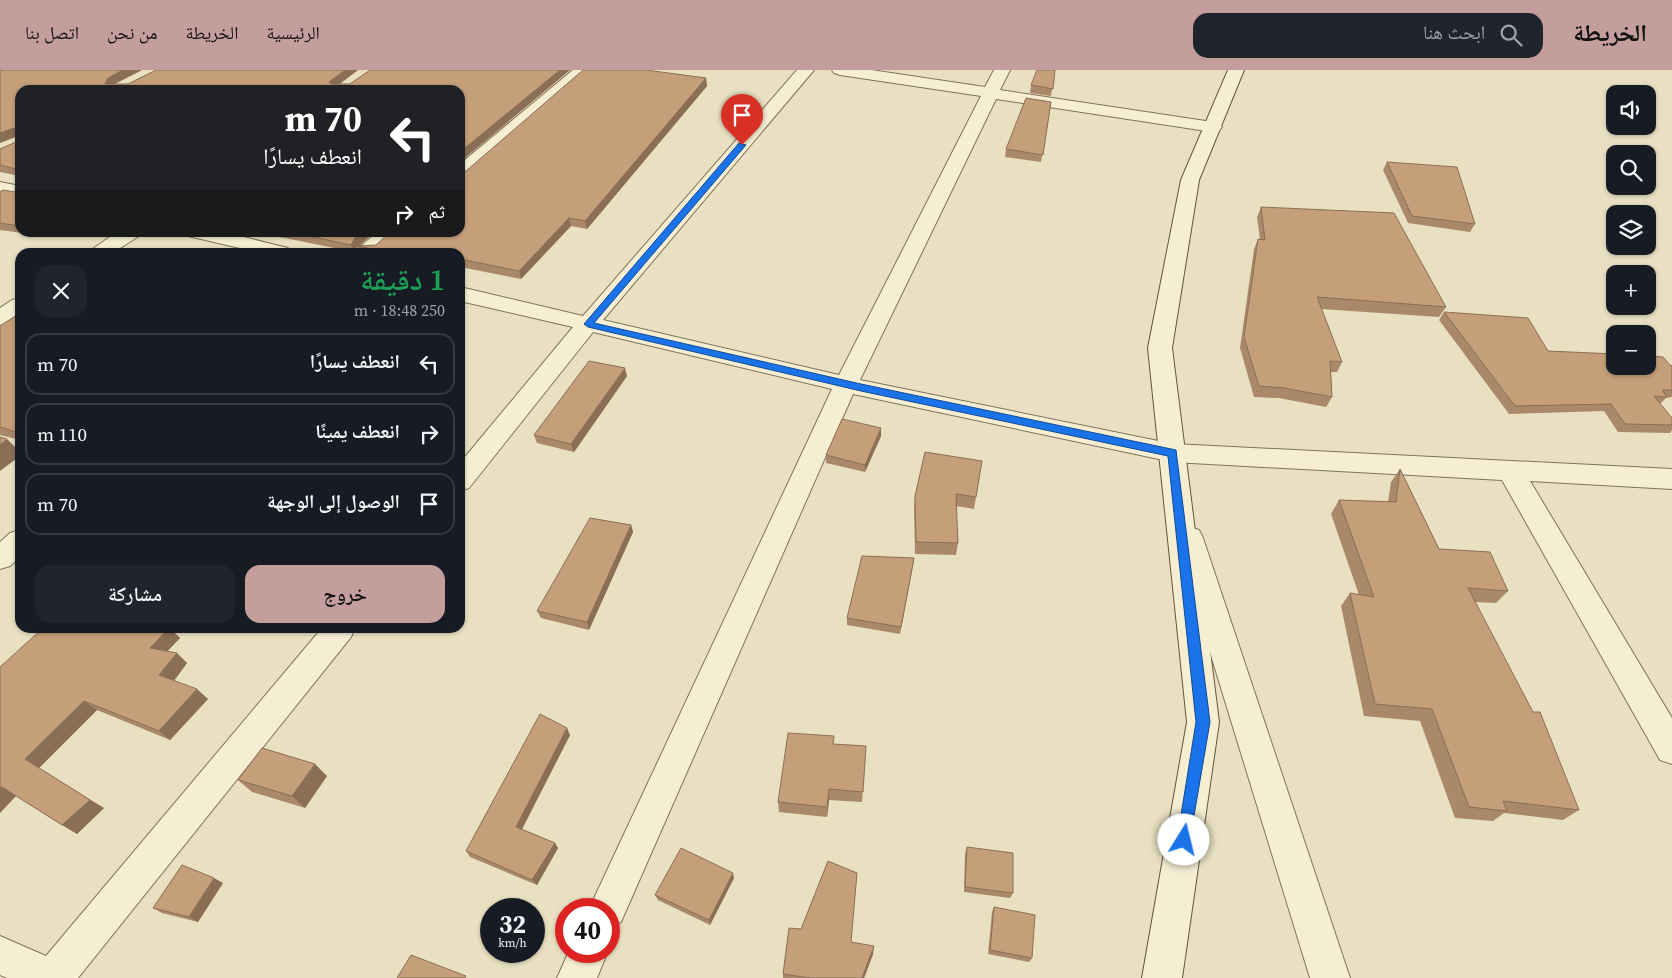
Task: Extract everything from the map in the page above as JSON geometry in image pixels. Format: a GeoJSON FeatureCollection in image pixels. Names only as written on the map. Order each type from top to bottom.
{"type":"FeatureCollection","features":[{"type":"Feature","properties":{"kind":"street"},"geometry":{"type":"LineString","coordinates":[[465,169],[583,70]]}},
{"type":"Feature","properties":{"kind":"street"},"geometry":{"type":"LineString","coordinates":[[465,475],[588,324],[806,70]]}},
{"type":"Feature","properties":{"kind":"street"},"geometry":{"type":"LineString","coordinates":[[840,70],[996,81],[1213,127]]}},
{"type":"Feature","properties":{"kind":"street"},"geometry":{"type":"LineString","coordinates":[[1162,978],[1203,722],[1160,348],[1190,180],[1236,70]]}},
{"type":"Feature","properties":{"kind":"street"},"geometry":{"type":"LineString","coordinates":[[613,898],[846,384],[996,81]]}},
{"type":"Feature","properties":{"kind":"street"},"geometry":{"type":"LineString","coordinates":[[0,188],[15,191]]}},
{"type":"Feature","properties":{"kind":"street"},"geometry":{"type":"LineString","coordinates":[[107,248],[124,237]]}},
{"type":"Feature","properties":{"kind":"street"},"geometry":{"type":"LineString","coordinates":[[216,237],[264,248]]}},
{"type":"Feature","properties":{"kind":"street"},"geometry":{"type":"LineString","coordinates":[[371,248],[384,237]]}},
{"type":"Feature","properties":{"kind":"street"},"geometry":{"type":"LineString","coordinates":[[465,295],[846,384],[1173,453],[1672,479]]}},
{"type":"Feature","properties":{"kind":"street"},"geometry":{"type":"LineString","coordinates":[[0,318],[15,308]]}},
{"type":"Feature","properties":{"kind":"street"},"geometry":{"type":"LineString","coordinates":[[1510,470],[1672,749]]}},
{"type":"Feature","properties":{"kind":"street"},"geometry":{"type":"LineString","coordinates":[[1179,506],[1330,978]]}},
{"type":"Feature","properties":{"kind":"street"},"geometry":{"type":"LineString","coordinates":[[0,558],[15,545]]}},
{"type":"Feature","properties":{"kind":"street"},"geometry":{"type":"LineString","coordinates":[[0,955],[52,978],[336,633]]}},
{"type":"Feature","properties":{"kind":"street"},"geometry":{"type":"LineString","coordinates":[[577,978],[584,963]]}},
{"type":"Feature","properties":{"kind":"building"},"geometry":{"type":"Polygon","coordinates":[[[0,70],[123,70],[108,78],[105,84],[128,84],[156,70],[345,70],[329,82],[331,84],[350,84],[370,70],[560,70],[465,148],[465,85],[15,85],[15,128],[0,133],[0,70]]]}},
{"type":"Feature","properties":{"kind":"building"},"geometry":{"type":"Polygon","coordinates":[[[583,70],[646,70],[706,78],[585,221],[569,218],[519,271],[465,260],[465,248],[368,248],[357,246],[376,245],[385,237],[465,237],[466,171],[583,70]]]}},
{"type":"Feature","properties":{"kind":"building"},"geometry":{"type":"Polygon","coordinates":[[[1037,70],[1055,70],[1053,89],[1031,85],[1037,70]]]}},
{"type":"Feature","properties":{"kind":"building"},"geometry":{"type":"Polygon","coordinates":[[[1026,98],[1051,102],[1043,155],[1006,149],[1026,98]]]}},
{"type":"Feature","properties":{"kind":"building"},"geometry":{"type":"Polygon","coordinates":[[[15,142],[15,169],[0,165],[0,149],[15,142]]]}},
{"type":"Feature","properties":{"kind":"building"},"geometry":{"type":"Polygon","coordinates":[[[1387,162],[1457,167],[1475,224],[1412,216],[1387,162]]]}},
{"type":"Feature","properties":{"kind":"building"},"geometry":{"type":"Polygon","coordinates":[[[3,190],[15,192],[15,225],[0,223],[0,192],[3,190]]]}},
{"type":"Feature","properties":{"kind":"building"},"geometry":{"type":"Polygon","coordinates":[[[1261,207],[1394,213],[1446,307],[1317,297],[1342,362],[1330,361],[1332,397],[1284,388],[1259,386],[1244,337],[1258,239],[1265,240],[1261,207]]]}},
{"type":"Feature","properties":{"kind":"building"},"geometry":{"type":"Polygon","coordinates":[[[313,237],[356,237],[351,245],[313,237]]]}},
{"type":"Feature","properties":{"kind":"building"},"geometry":{"type":"Polygon","coordinates":[[[1444,312],[1528,318],[1548,351],[1606,354],[1606,375],[1656,375],[1656,357],[1663,357],[1672,366],[1672,390],[1662,390],[1667,397],[1654,396],[1672,418],[1672,425],[1625,424],[1611,404],[1515,406],[1444,312]]]}},
{"type":"Feature","properties":{"kind":"building"},"geometry":{"type":"Polygon","coordinates":[[[15,316],[15,432],[0,427],[0,326],[15,316]]]}},
{"type":"Feature","properties":{"kind":"building"},"geometry":{"type":"Polygon","coordinates":[[[589,361],[625,368],[571,444],[534,435],[589,361]]]}},
{"type":"Feature","properties":{"kind":"building"},"geometry":{"type":"Polygon","coordinates":[[[842,419],[881,428],[865,465],[826,455],[842,419]]]}},
{"type":"Feature","properties":{"kind":"building"},"geometry":{"type":"Polygon","coordinates":[[[0,437],[7,439],[0,445],[0,437]]]}},
{"type":"Feature","properties":{"kind":"building"},"geometry":{"type":"Polygon","coordinates":[[[925,452],[982,461],[976,497],[956,494],[958,543],[916,542],[915,496],[925,452]]]}},
{"type":"Feature","properties":{"kind":"building"},"geometry":{"type":"Polygon","coordinates":[[[1400,469],[1439,549],[1490,552],[1508,591],[1468,588],[1533,712],[1540,712],[1579,810],[1503,801],[1507,811],[1469,807],[1432,709],[1375,704],[1350,593],[1374,597],[1339,500],[1396,502],[1400,469]]]}},
{"type":"Feature","properties":{"kind":"building"},"geometry":{"type":"Polygon","coordinates":[[[590,518],[631,525],[587,622],[537,611],[590,518]]]}},
{"type":"Feature","properties":{"kind":"building"},"geometry":{"type":"Polygon","coordinates":[[[862,556],[914,558],[901,627],[847,618],[862,556]]]}},
{"type":"Feature","properties":{"kind":"building"},"geometry":{"type":"Polygon","coordinates":[[[37,633],[164,633],[150,648],[177,653],[159,675],[197,689],[159,731],[84,701],[25,759],[90,800],[62,825],[2,787],[0,788],[0,667],[37,633]]]}},
{"type":"Feature","properties":{"kind":"building"},"geometry":{"type":"Polygon","coordinates":[[[540,714],[567,728],[516,827],[555,843],[532,880],[466,851],[540,714]]]}},
{"type":"Feature","properties":{"kind":"building"},"geometry":{"type":"Polygon","coordinates":[[[788,733],[834,736],[833,744],[866,746],[863,792],[829,789],[827,807],[778,802],[788,733]]]}},
{"type":"Feature","properties":{"kind":"building"},"geometry":{"type":"Polygon","coordinates":[[[262,748],[315,764],[292,796],[238,780],[262,748]]]}},
{"type":"Feature","properties":{"kind":"building"},"geometry":{"type":"Polygon","coordinates":[[[967,847],[1013,853],[1013,893],[965,887],[967,847]]]}},
{"type":"Feature","properties":{"kind":"building"},"geometry":{"type":"Polygon","coordinates":[[[681,848],[733,873],[709,920],[655,895],[681,848]]]}},
{"type":"Feature","properties":{"kind":"building"},"geometry":{"type":"Polygon","coordinates":[[[828,861],[857,873],[851,942],[874,946],[862,978],[810,978],[783,974],[789,928],[801,929],[828,861]]]}},
{"type":"Feature","properties":{"kind":"building"},"geometry":{"type":"Polygon","coordinates":[[[182,865],[214,878],[189,917],[153,908],[182,865]]]}},
{"type":"Feature","properties":{"kind":"building"},"geometry":{"type":"Polygon","coordinates":[[[994,907],[1035,915],[1032,958],[990,950],[994,907]]]}},
{"type":"Feature","properties":{"kind":"building"},"geometry":{"type":"Polygon","coordinates":[[[411,955],[466,976],[465,978],[397,978],[411,955]]]}},
{"type":"Feature","properties":{"kind":"route"},"geometry":{"type":"LineString","coordinates":[[742,145],[588,324],[861,388],[1173,453],[1203,722],[1184,840]]}}]}
